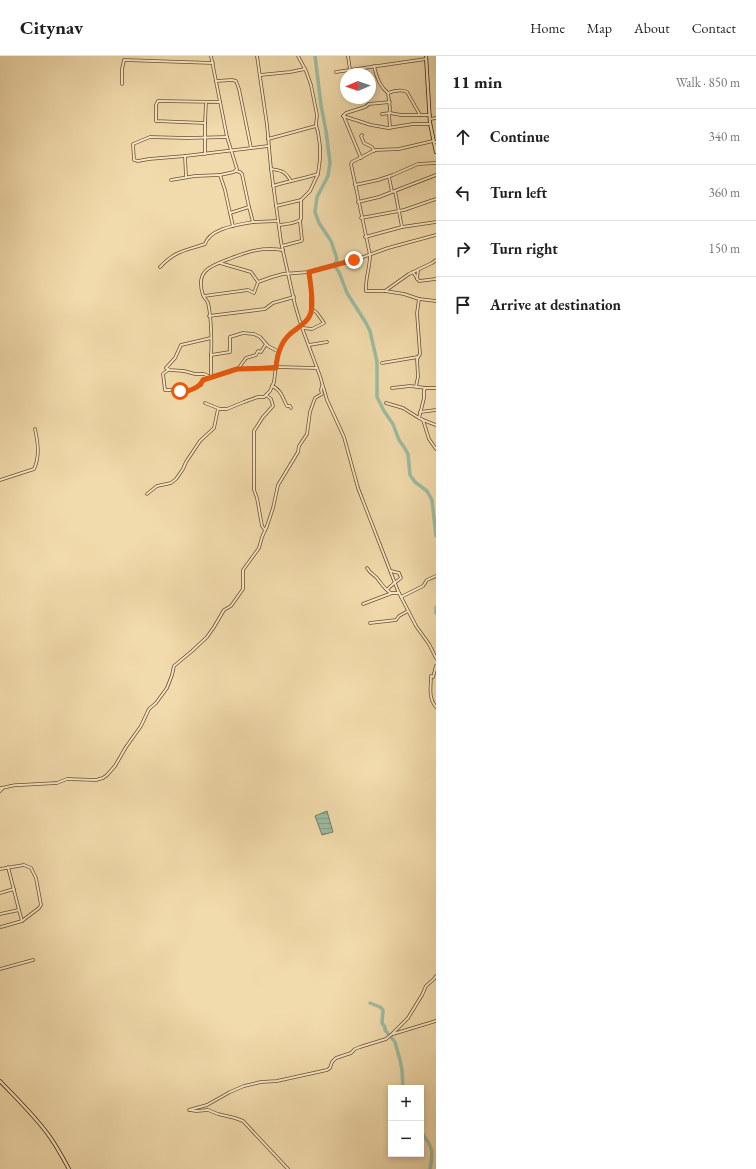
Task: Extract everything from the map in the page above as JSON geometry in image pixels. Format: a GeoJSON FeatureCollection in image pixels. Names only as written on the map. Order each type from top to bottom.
{"type":"FeatureCollection","features":[{"type":"Feature","properties":{"kind":"main road"},"geometry":{"type":"LineString","coordinates":[[426,57],[430,124],[436,152]]}},
{"type":"Feature","properties":{"kind":"main road"},"geometry":{"type":"LineString","coordinates":[[0,1081],[49,1136],[58,1148],[69,1169]]}},
{"type":"Feature","properties":{"kind":"street"},"geometry":{"type":"LineString","coordinates":[[122,84],[122,69],[125,56]]}},
{"type":"Feature","properties":{"kind":"street"},"geometry":{"type":"LineString","coordinates":[[211,56],[227,137],[232,150],[237,169],[236,171]]}},
{"type":"Feature","properties":{"kind":"street"},"geometry":{"type":"LineString","coordinates":[[257,56],[282,246],[301,324],[327,400],[344,438],[358,488],[399,593],[416,626],[429,644],[436,658]]}},
{"type":"Feature","properties":{"kind":"street"},"geometry":{"type":"LineString","coordinates":[[276,206],[301,200],[310,191],[320,166],[320,146],[316,126],[317,115],[312,88],[305,69],[298,56]]}},
{"type":"Feature","properties":{"kind":"street"},"geometry":{"type":"LineString","coordinates":[[348,56],[350,68]]}},
{"type":"Feature","properties":{"kind":"street"},"geometry":{"type":"LineString","coordinates":[[362,68],[426,57]]}},
{"type":"Feature","properties":{"kind":"street"},"geometry":{"type":"LineString","coordinates":[[124,60],[165,60],[212,63]]}},
{"type":"Feature","properties":{"kind":"street"},"geometry":{"type":"LineString","coordinates":[[374,66],[384,90],[388,93],[390,102],[390,128]]}},
{"type":"Feature","properties":{"kind":"street"},"geometry":{"type":"LineString","coordinates":[[260,75],[305,69]]}},
{"type":"Feature","properties":{"kind":"street"},"geometry":{"type":"LineString","coordinates":[[336,72],[340,71]]}},
{"type":"Feature","properties":{"kind":"street"},"geometry":{"type":"LineString","coordinates":[[216,81],[236,81],[251,148]]}},
{"type":"Feature","properties":{"kind":"street"},"geometry":{"type":"LineString","coordinates":[[388,93],[398,91],[407,92],[420,115]]}},
{"type":"Feature","properties":{"kind":"street"},"geometry":{"type":"LineString","coordinates":[[205,123],[156,121],[156,105],[158,101],[220,102]]}},
{"type":"Feature","properties":{"kind":"street"},"geometry":{"type":"LineString","coordinates":[[205,154],[206,102]]}},
{"type":"Feature","properties":{"kind":"street"},"geometry":{"type":"LineString","coordinates":[[343,116],[346,113],[365,107],[369,104],[390,102]]}},
{"type":"Feature","properties":{"kind":"street"},"geometry":{"type":"LineString","coordinates":[[382,114],[390,112],[401,115],[430,115]]}},
{"type":"Feature","properties":{"kind":"street"},"geometry":{"type":"LineString","coordinates":[[343,116],[371,125],[390,128],[413,124],[430,124]]}},
{"type":"Feature","properties":{"kind":"street"},"geometry":{"type":"LineString","coordinates":[[343,116],[361,158]]}},
{"type":"Feature","properties":{"kind":"street"},"geometry":{"type":"LineString","coordinates":[[430,119],[436,118]]}},
{"type":"Feature","properties":{"kind":"street"},"geometry":{"type":"LineString","coordinates":[[268,139],[316,126]]}},
{"type":"Feature","properties":{"kind":"street"},"geometry":{"type":"LineString","coordinates":[[362,135],[361,136],[364,143],[372,147],[374,151]]}},
{"type":"Feature","properties":{"kind":"street"},"geometry":{"type":"LineString","coordinates":[[227,137],[205,138],[150,136],[133,144],[134,160],[138,161],[205,154],[268,146]]}},
{"type":"Feature","properties":{"kind":"street"},"geometry":{"type":"LineString","coordinates":[[435,142],[399,149],[379,149],[350,164],[370,255],[366,291],[384,291],[404,294],[419,299],[436,301]]}},
{"type":"Feature","properties":{"kind":"street"},"geometry":{"type":"LineString","coordinates":[[185,156],[186,177]]}},
{"type":"Feature","properties":{"kind":"street"},"geometry":{"type":"LineString","coordinates":[[355,185],[389,177],[418,164],[436,163]]}},
{"type":"Feature","properties":{"kind":"street"},"geometry":{"type":"LineString","coordinates":[[271,169],[287,174],[291,180]]}},
{"type":"Feature","properties":{"kind":"street"},"geometry":{"type":"LineString","coordinates":[[171,180],[186,177],[220,175],[236,171],[240,172],[242,174],[253,222]]}},
{"type":"Feature","properties":{"kind":"street"},"geometry":{"type":"LineString","coordinates":[[273,186],[318,174]]}},
{"type":"Feature","properties":{"kind":"street"},"geometry":{"type":"LineString","coordinates":[[220,175],[233,226]]}},
{"type":"Feature","properties":{"kind":"street"},"geometry":{"type":"LineString","coordinates":[[358,202],[394,192],[436,175]]}},
{"type":"Feature","properties":{"kind":"street"},"geometry":{"type":"LineString","coordinates":[[389,177],[402,227]]}},
{"type":"Feature","properties":{"kind":"street"},"geometry":{"type":"LineString","coordinates":[[361,218],[404,210],[436,199]]}},
{"type":"Feature","properties":{"kind":"street"},"geometry":{"type":"LineString","coordinates":[[282,246],[302,240],[300,221],[302,214],[301,200]]}},
{"type":"Feature","properties":{"kind":"street"},"geometry":{"type":"LineString","coordinates":[[230,213],[249,207]]}},
{"type":"Feature","properties":{"kind":"street"},"geometry":{"type":"LineString","coordinates":[[160,267],[171,256],[183,250],[205,244],[210,237],[220,230],[253,222],[278,221]]}},
{"type":"Feature","properties":{"kind":"street"},"geometry":{"type":"LineString","coordinates":[[279,225],[300,221]]}},
{"type":"Feature","properties":{"kind":"street"},"geometry":{"type":"LineString","coordinates":[[365,237],[402,227],[436,222]]}},
{"type":"Feature","properties":{"kind":"street"},"geometry":{"type":"LineString","coordinates":[[258,282],[272,277],[309,272],[328,267],[436,235]]}},
{"type":"Feature","properties":{"kind":"street"},"geometry":{"type":"LineString","coordinates":[[211,377],[211,338],[208,302],[204,296],[201,278],[203,273],[211,266],[245,253],[256,250],[283,250]]}},
{"type":"Feature","properties":{"kind":"street"},"geometry":{"type":"LineString","coordinates":[[384,291],[413,272],[436,260]]}},
{"type":"Feature","properties":{"kind":"street"},"geometry":{"type":"LineString","coordinates":[[219,263],[251,272],[258,282]]}},
{"type":"Feature","properties":{"kind":"street"},"geometry":{"type":"LineString","coordinates":[[417,279],[418,270]]}},
{"type":"Feature","properties":{"kind":"street"},"geometry":{"type":"LineString","coordinates":[[205,403],[218,409],[227,409],[258,397],[264,397],[266,395],[274,382],[277,357],[286,338],[307,320],[310,315],[312,309],[309,272]]}},
{"type":"Feature","properties":{"kind":"street"},"geometry":{"type":"LineString","coordinates":[[413,272],[419,281],[436,279]]}},
{"type":"Feature","properties":{"kind":"street"},"geometry":{"type":"LineString","coordinates":[[204,296],[248,290],[254,293],[258,282]]}},
{"type":"Feature","properties":{"kind":"street"},"geometry":{"type":"LineString","coordinates":[[209,316],[265,309],[273,303],[294,298]]}},
{"type":"Feature","properties":{"kind":"street"},"geometry":{"type":"LineString","coordinates":[[416,386],[418,377],[418,357],[420,354],[418,313],[419,299]]}},
{"type":"Feature","properties":{"kind":"street"},"geometry":{"type":"LineString","coordinates":[[303,328],[312,329],[324,323],[312,309]]}},
{"type":"Feature","properties":{"kind":"street"},"geometry":{"type":"LineString","coordinates":[[210,355],[230,352],[230,337],[243,333],[254,334],[260,337],[268,346],[279,352]]}},
{"type":"Feature","properties":{"kind":"street"},"geometry":{"type":"LineString","coordinates":[[211,338],[181,345],[175,358],[166,368],[168,370],[164,374],[165,390],[186,392],[201,385],[203,380],[238,369],[317,368]]}},
{"type":"Feature","properties":{"kind":"street"},"geometry":{"type":"LineString","coordinates":[[309,345],[327,342]]}},
{"type":"Feature","properties":{"kind":"street"},"geometry":{"type":"LineString","coordinates":[[238,369],[246,358],[254,357],[258,351],[261,352],[266,344]]}},
{"type":"Feature","properties":{"kind":"street"},"geometry":{"type":"LineString","coordinates":[[382,363],[418,357]]}},
{"type":"Feature","properties":{"kind":"street"},"geometry":{"type":"LineString","coordinates":[[168,370],[204,374],[211,377]]}},
{"type":"Feature","properties":{"kind":"street"},"geometry":{"type":"LineString","coordinates":[[0,791],[2,788],[15,784],[57,783],[67,779],[96,780],[103,778],[115,766],[141,726],[150,709],[167,688],[174,666],[207,637],[224,610],[231,606],[240,595],[243,589],[243,570],[259,548],[274,508],[278,485],[307,434],[310,412],[315,398],[322,394],[321,390],[323,385]]}},
{"type":"Feature","properties":{"kind":"street"},"geometry":{"type":"LineString","coordinates":[[272,386],[276,388],[283,396],[287,406],[290,406],[291,408]]}},
{"type":"Feature","properties":{"kind":"street"},"geometry":{"type":"LineString","coordinates":[[392,388],[410,386],[436,388]]}},
{"type":"Feature","properties":{"kind":"street"},"geometry":{"type":"LineString","coordinates":[[419,418],[424,398],[424,390],[426,388]]}},
{"type":"Feature","properties":{"kind":"street"},"geometry":{"type":"LineString","coordinates":[[265,530],[262,526],[254,490],[254,431],[263,417],[273,406],[271,399],[266,395]]}},
{"type":"Feature","properties":{"kind":"street"},"geometry":{"type":"LineString","coordinates":[[386,403],[403,408],[419,418],[436,425]]}},
{"type":"Feature","properties":{"kind":"street"},"geometry":{"type":"LineString","coordinates":[[148,494],[157,486],[172,483],[176,479],[200,441],[214,428],[218,409]]}},
{"type":"Feature","properties":{"kind":"street"},"geometry":{"type":"LineString","coordinates":[[420,412],[436,410]]}},
{"type":"Feature","properties":{"kind":"street"},"geometry":{"type":"LineString","coordinates":[[423,420],[429,439],[436,449]]}},
{"type":"Feature","properties":{"kind":"street"},"geometry":{"type":"LineString","coordinates":[[0,480],[34,469],[37,463],[38,453],[35,430]]}},
{"type":"Feature","properties":{"kind":"street"},"geometry":{"type":"LineString","coordinates":[[367,568],[370,573],[392,593]]}},
{"type":"Feature","properties":{"kind":"street"},"geometry":{"type":"LineString","coordinates":[[387,590],[401,578],[399,573],[391,571]]}},
{"type":"Feature","properties":{"kind":"street"},"geometry":{"type":"LineString","coordinates":[[401,597],[423,586],[427,580],[436,576]]}},
{"type":"Feature","properties":{"kind":"street"},"geometry":{"type":"LineString","coordinates":[[363,604],[392,593],[399,593]]}},
{"type":"Feature","properties":{"kind":"street"},"geometry":{"type":"LineString","coordinates":[[370,623],[396,620],[399,616],[408,611]]}},
{"type":"Feature","properties":{"kind":"street"},"geometry":{"type":"LineString","coordinates":[[436,666],[433,677],[431,676],[430,695],[436,707]]}},
{"type":"Feature","properties":{"kind":"street"},"geometry":{"type":"LineString","coordinates":[[0,869],[24,864],[31,868],[36,878],[41,905],[22,921],[1,927]]}},
{"type":"Feature","properties":{"kind":"street"},"geometry":{"type":"LineString","coordinates":[[8,867],[22,921]]}},
{"type":"Feature","properties":{"kind":"street"},"geometry":{"type":"LineString","coordinates":[[0,893],[14,889]]}},
{"type":"Feature","properties":{"kind":"street"},"geometry":{"type":"LineString","coordinates":[[0,914],[19,910]]}},
{"type":"Feature","properties":{"kind":"street"},"geometry":{"type":"LineString","coordinates":[[0,969],[33,960]]}},
{"type":"Feature","properties":{"kind":"street"},"geometry":{"type":"LineString","coordinates":[[288,1169],[243,1121],[208,1110],[189,1110],[207,1106],[230,1092],[244,1086],[261,1082],[277,1081],[327,1070],[336,1058],[351,1053],[360,1047],[386,1039],[408,1018],[426,986],[436,976]]}},
{"type":"Feature","properties":{"kind":"street"},"geometry":{"type":"LineString","coordinates":[[392,1034],[436,1021]]}},
{"type":"Feature","properties":{"kind":"shaded area"},"geometry":{"type":"Polygon","coordinates":[[[327,811],[333,832],[322,835],[315,816],[327,811]]]}},
{"type":"Feature","properties":{"kind":"waterway"},"geometry":{"type":"LineString","coordinates":[[315,56],[330,163],[328,176],[317,197],[315,212],[319,223],[331,241],[337,259],[335,264],[336,268],[347,293],[370,331],[377,362],[377,397],[393,424],[399,440],[408,454],[410,475],[415,482],[427,491],[432,500],[436,536]]}},
{"type":"Feature","properties":{"kind":"waterway"},"geometry":{"type":"LineString","coordinates":[[436,607],[436,613]]}},
{"type":"Feature","properties":{"kind":"waterway"},"geometry":{"type":"LineString","coordinates":[[370,1003],[380,1007],[383,1010],[382,1023],[385,1030],[395,1042],[402,1070],[403,1085]]}},
{"type":"Feature","properties":{"kind":"waterway"},"geometry":{"type":"LineString","coordinates":[[424,1137],[429,1143],[431,1150],[432,1157],[430,1169]]}},
{"type":"Feature","properties":{"kind":"route"},"geometry":{"type":"LineString","coordinates":[[180,391],[186,392],[201,385],[203,380],[237,369],[276,368],[277,357],[283,342],[307,320],[311,313],[309,272],[354,260]]}}]}
